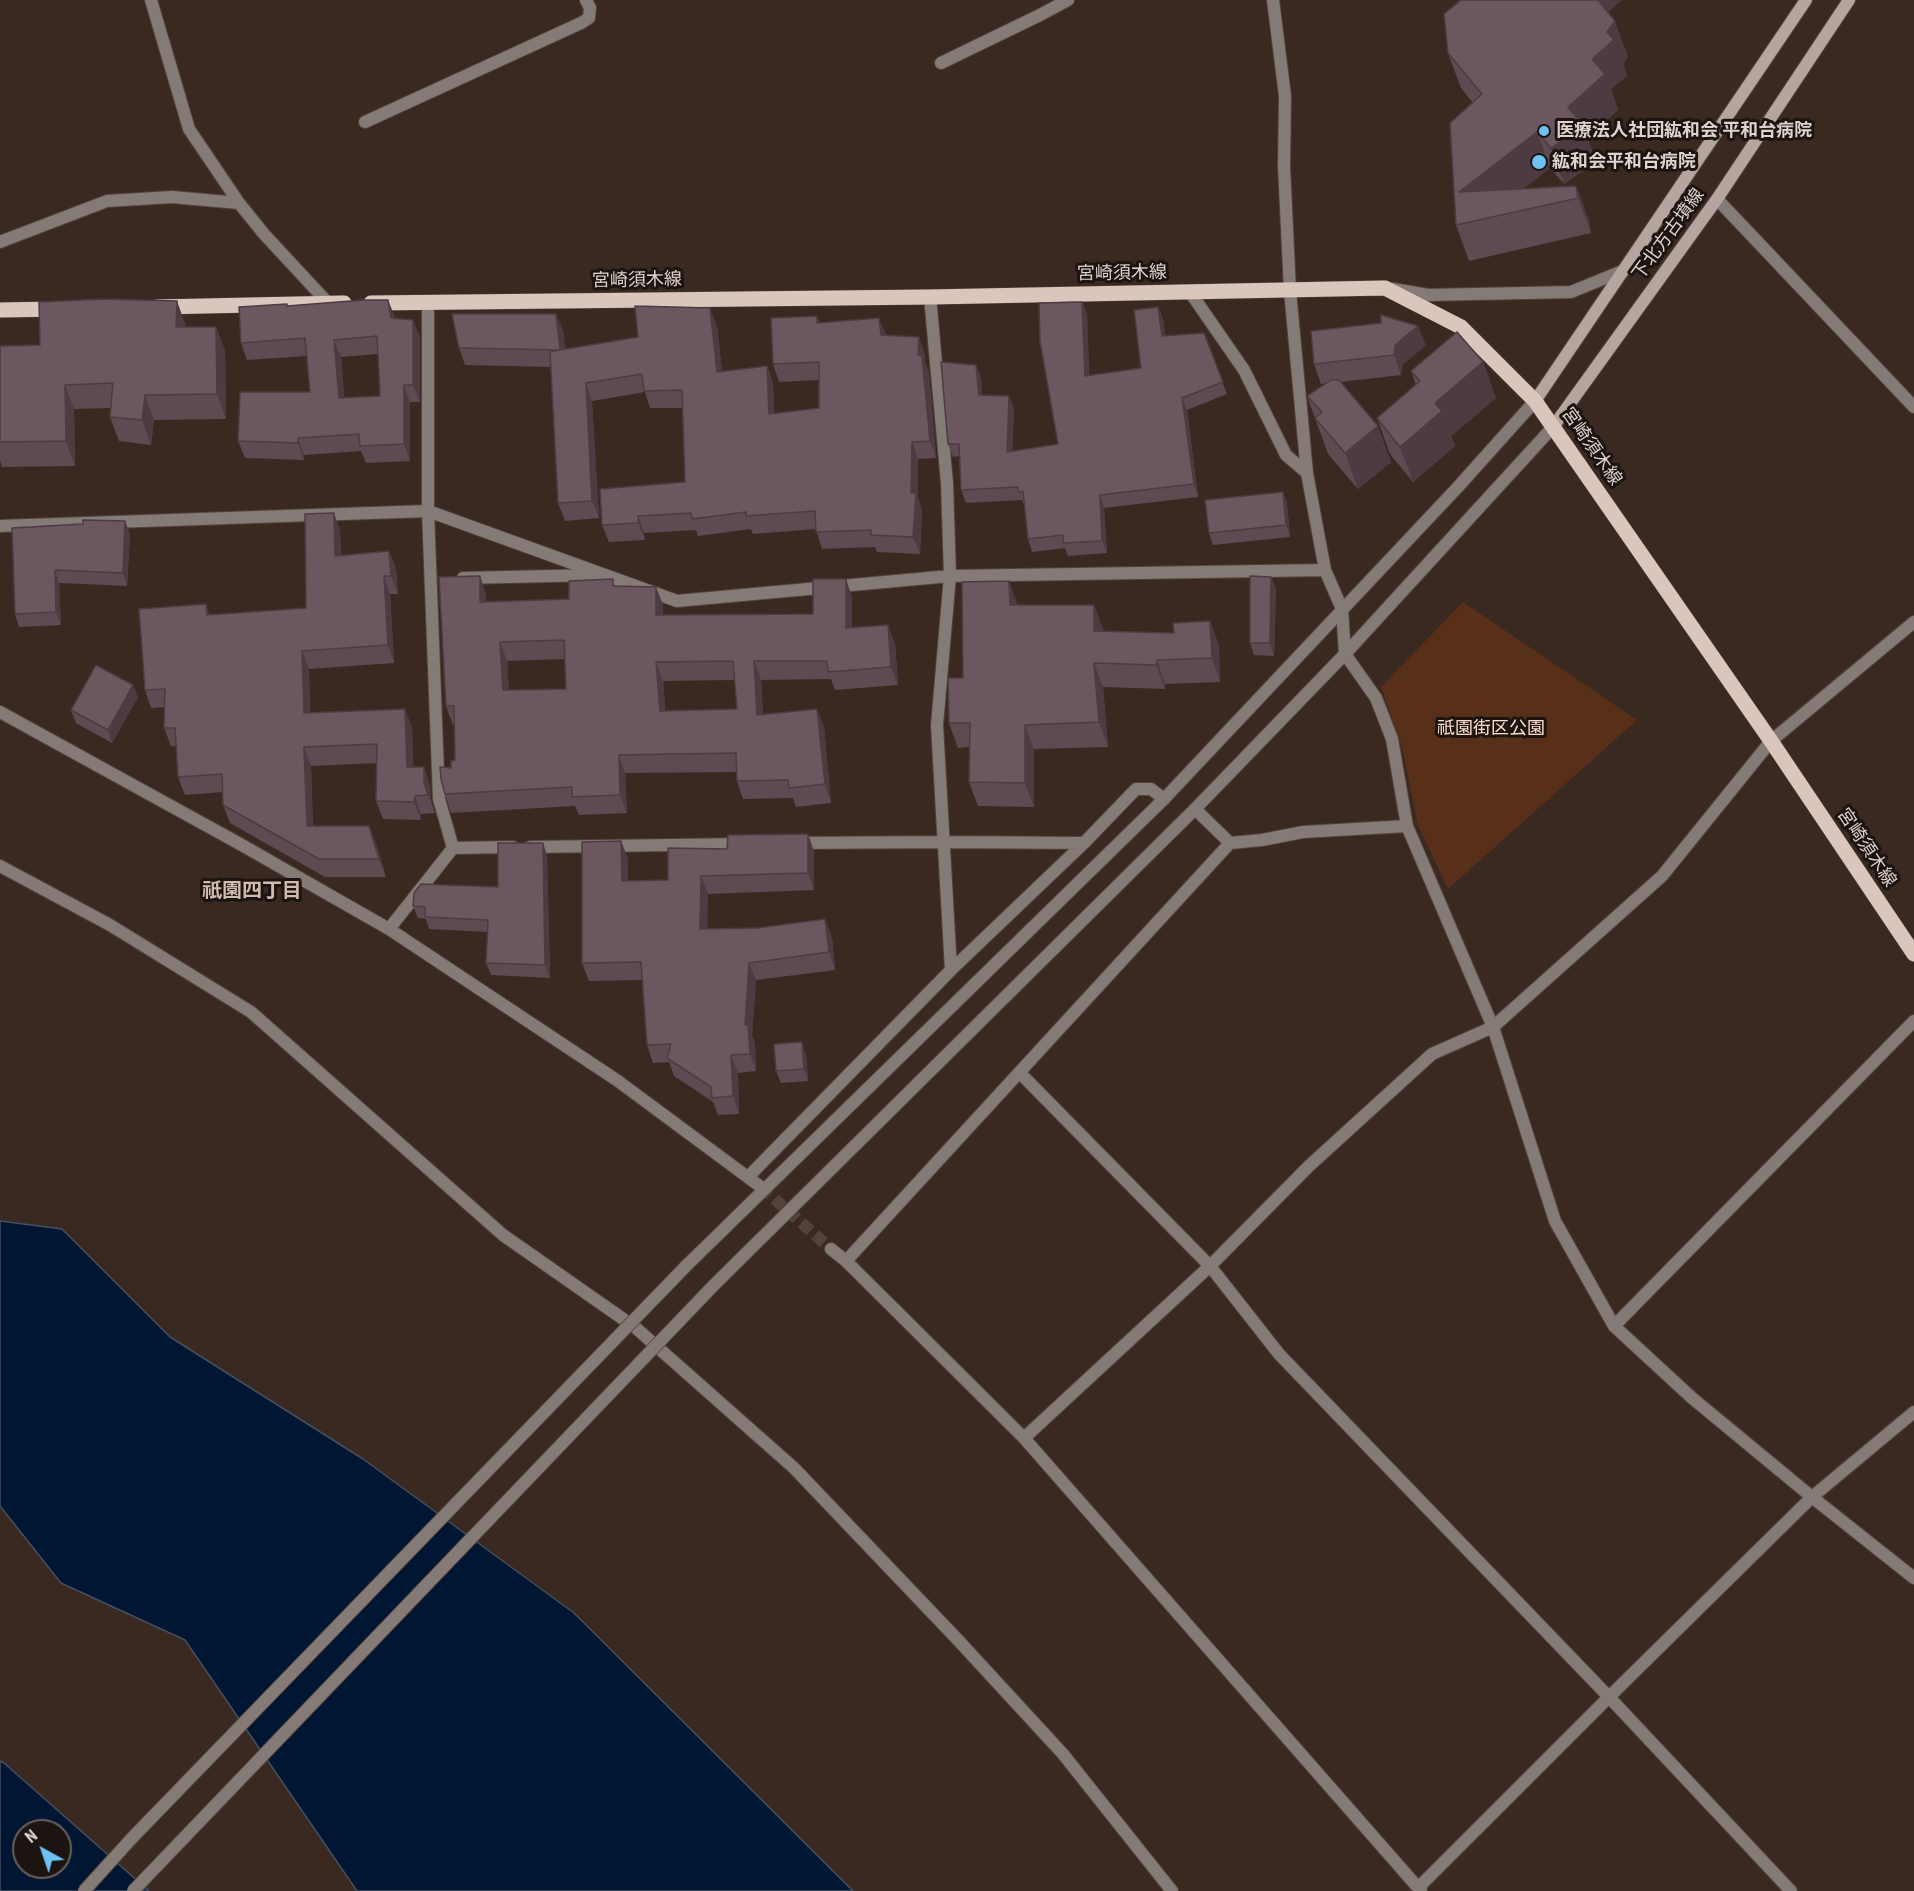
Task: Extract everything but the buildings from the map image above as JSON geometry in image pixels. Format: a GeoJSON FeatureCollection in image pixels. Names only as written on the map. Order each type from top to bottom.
{"type":"FeatureCollection","features":[{"type":"Feature","properties":{"kind":"main road","name":"下北方古墳線"},"geometry":{"type":"LineString","coordinates":[[1535,401],[1806,0]]}},
{"type":"Feature","properties":{"kind":"main road","name":"下北方古墳線"},"geometry":{"type":"LineString","coordinates":[[1553,427],[1717,199],[1849,0]]}},
{"type":"Feature","properties":{"kind":"main road","name":"宮崎須木線"},"geometry":{"type":"LineString","coordinates":[[141,307],[930,297],[1385,288],[1461,327],[1535,401],[1771,741],[1914,954]]}},
{"type":"Feature","properties":{"kind":"main road"},"geometry":{"type":"LineString","coordinates":[[1,310],[72,309]]}},
{"type":"Feature","properties":{"kind":"street"},"geometry":{"type":"LineString","coordinates":[[151,0],[189,129],[239,203],[264,234],[328,303]]}},
{"type":"Feature","properties":{"kind":"street"},"geometry":{"type":"LineString","coordinates":[[365,122],[581,23],[589,18],[590,8],[586,0]]}},
{"type":"Feature","properties":{"kind":"street"},"geometry":{"type":"LineString","coordinates":[[941,63],[1068,0]]}},
{"type":"Feature","properties":{"kind":"street"},"geometry":{"type":"LineString","coordinates":[[1273,0],[1285,96],[1284,166],[1290,291],[1307,473],[1325,570],[1342,609],[1345,654],[1376,698],[1392,739],[1407,826],[1493,1027],[1555,1221],[1614,1326],[1691,1397],[1914,1578]]}},
{"type":"Feature","properties":{"kind":"street"},"geometry":{"type":"LineString","coordinates":[[0,242],[107,201],[172,197],[239,203]]}},
{"type":"Feature","properties":{"kind":"street"},"geometry":{"type":"LineString","coordinates":[[1717,199],[1914,407]]}},
{"type":"Feature","properties":{"kind":"street"},"geometry":{"type":"LineString","coordinates":[[1385,288],[1428,294],[1571,292],[1625,270]]}},
{"type":"Feature","properties":{"kind":"street"},"geometry":{"type":"LineString","coordinates":[[1190,292],[1244,370],[1286,454],[1307,473]]}},
{"type":"Feature","properties":{"kind":"street"},"geometry":{"type":"LineString","coordinates":[[930,297],[947,483],[950,576],[936,725],[951,970]]}},
{"type":"Feature","properties":{"kind":"street"},"geometry":{"type":"LineString","coordinates":[[428,303],[428,511],[442,578],[439,799],[453,848]]}},
{"type":"Feature","properties":{"kind":"street"},"geometry":{"type":"LineString","coordinates":[[84,1891],[686,1266],[1164,799],[1457,488],[1535,401]]}},
{"type":"Feature","properties":{"kind":"street"},"geometry":{"type":"LineString","coordinates":[[134,1891],[714,1285],[1195,809],[1345,654],[1553,427]]}},
{"type":"Feature","properties":{"kind":"street"},"geometry":{"type":"LineString","coordinates":[[0,526],[428,511],[677,601],[950,576],[1325,570]]}},
{"type":"Feature","properties":{"kind":"street"},"geometry":{"type":"LineString","coordinates":[[442,578],[603,574]]}},
{"type":"Feature","properties":{"kind":"street"},"geometry":{"type":"LineString","coordinates":[[1024,1438],[1210,1266],[1309,1166],[1432,1054],[1493,1027],[1662,876],[1771,741],[1914,622]]}},
{"type":"Feature","properties":{"kind":"street"},"geometry":{"type":"LineString","coordinates":[[0,712],[230,838],[388,929],[618,1081],[761,1187]]}},
{"type":"Feature","properties":{"kind":"street"},"geometry":{"type":"LineString","coordinates":[[748,1176],[951,970],[1084,843],[1136,789],[1151,789],[1164,799]]}},
{"type":"Feature","properties":{"kind":"street"},"geometry":{"type":"LineString","coordinates":[[1195,809],[1230,843]]}},
{"type":"Feature","properties":{"kind":"street"},"geometry":{"type":"LineString","coordinates":[[846,1261],[1230,843],[1262,840],[1303,832],[1407,826]]}},
{"type":"Feature","properties":{"kind":"street"},"geometry":{"type":"LineString","coordinates":[[453,848],[755,843]]}},
{"type":"Feature","properties":{"kind":"street"},"geometry":{"type":"LineString","coordinates":[[778,843],[1084,843]]}},
{"type":"Feature","properties":{"kind":"street"},"geometry":{"type":"LineString","coordinates":[[388,929],[453,848]]}},
{"type":"Feature","properties":{"kind":"street"},"geometry":{"type":"LineString","coordinates":[[0,866],[110,925],[251,1012],[503,1235],[636,1328],[794,1468],[958,1640],[1063,1754],[1172,1891]]}},
{"type":"Feature","properties":{"kind":"street"},"geometry":{"type":"LineString","coordinates":[[1614,1326],[1914,1021]]}},
{"type":"Feature","properties":{"kind":"street"},"geometry":{"type":"LineString","coordinates":[[1020,1073],[1210,1266],[1279,1354],[1609,1697],[1791,1891]]}},
{"type":"Feature","properties":{"kind":"street"},"geometry":{"type":"LineString","coordinates":[[831,1249],[846,1261],[1024,1438],[1419,1889],[1812,1497],[1914,1412]]}},
{"type":"Feature","properties":{"kind":"green space","name":"祇園街区公園"},"geometry":{"type":"Polygon","coordinates":[[[1463,602],[1637,720],[1448,889],[1418,825],[1402,747],[1381,687],[1463,602]]]}},
{"type":"Feature","properties":{"kind":"water"},"geometry":{"type":"Polygon","coordinates":[[[0,1221],[62,1229],[170,1337],[363,1459],[574,1613],[853,1891],[357,1891],[185,1640],[61,1583],[0,1506],[0,1221]]]}},
{"type":"Feature","properties":{"kind":"water"},"geometry":{"type":"Polygon","coordinates":[[[0,1761],[67,1819],[12,1819],[12,1879],[72,1879],[72,1823],[149,1891],[0,1891],[0,1761]]]}},
{"type":"Feature","properties":{"kind":"tunnel"},"geometry":{"type":"LineString","coordinates":[[761,1187],[831,1249]]}},
{"type":"Feature","properties":{"kind":"place","name":"医療法人社団紘和会 平和台病院"},"geometry":{"type":"Point","coordinates":[1544,131]}},
{"type":"Feature","properties":{"kind":"place","name":"紘和会平和台病院"},"geometry":{"type":"Point","coordinates":[1539,162]}},
{"type":"Feature","properties":{"kind":"district","name":"祇園四丁目"},"geometry":{"type":"Point","coordinates":[252,892]}}]}
